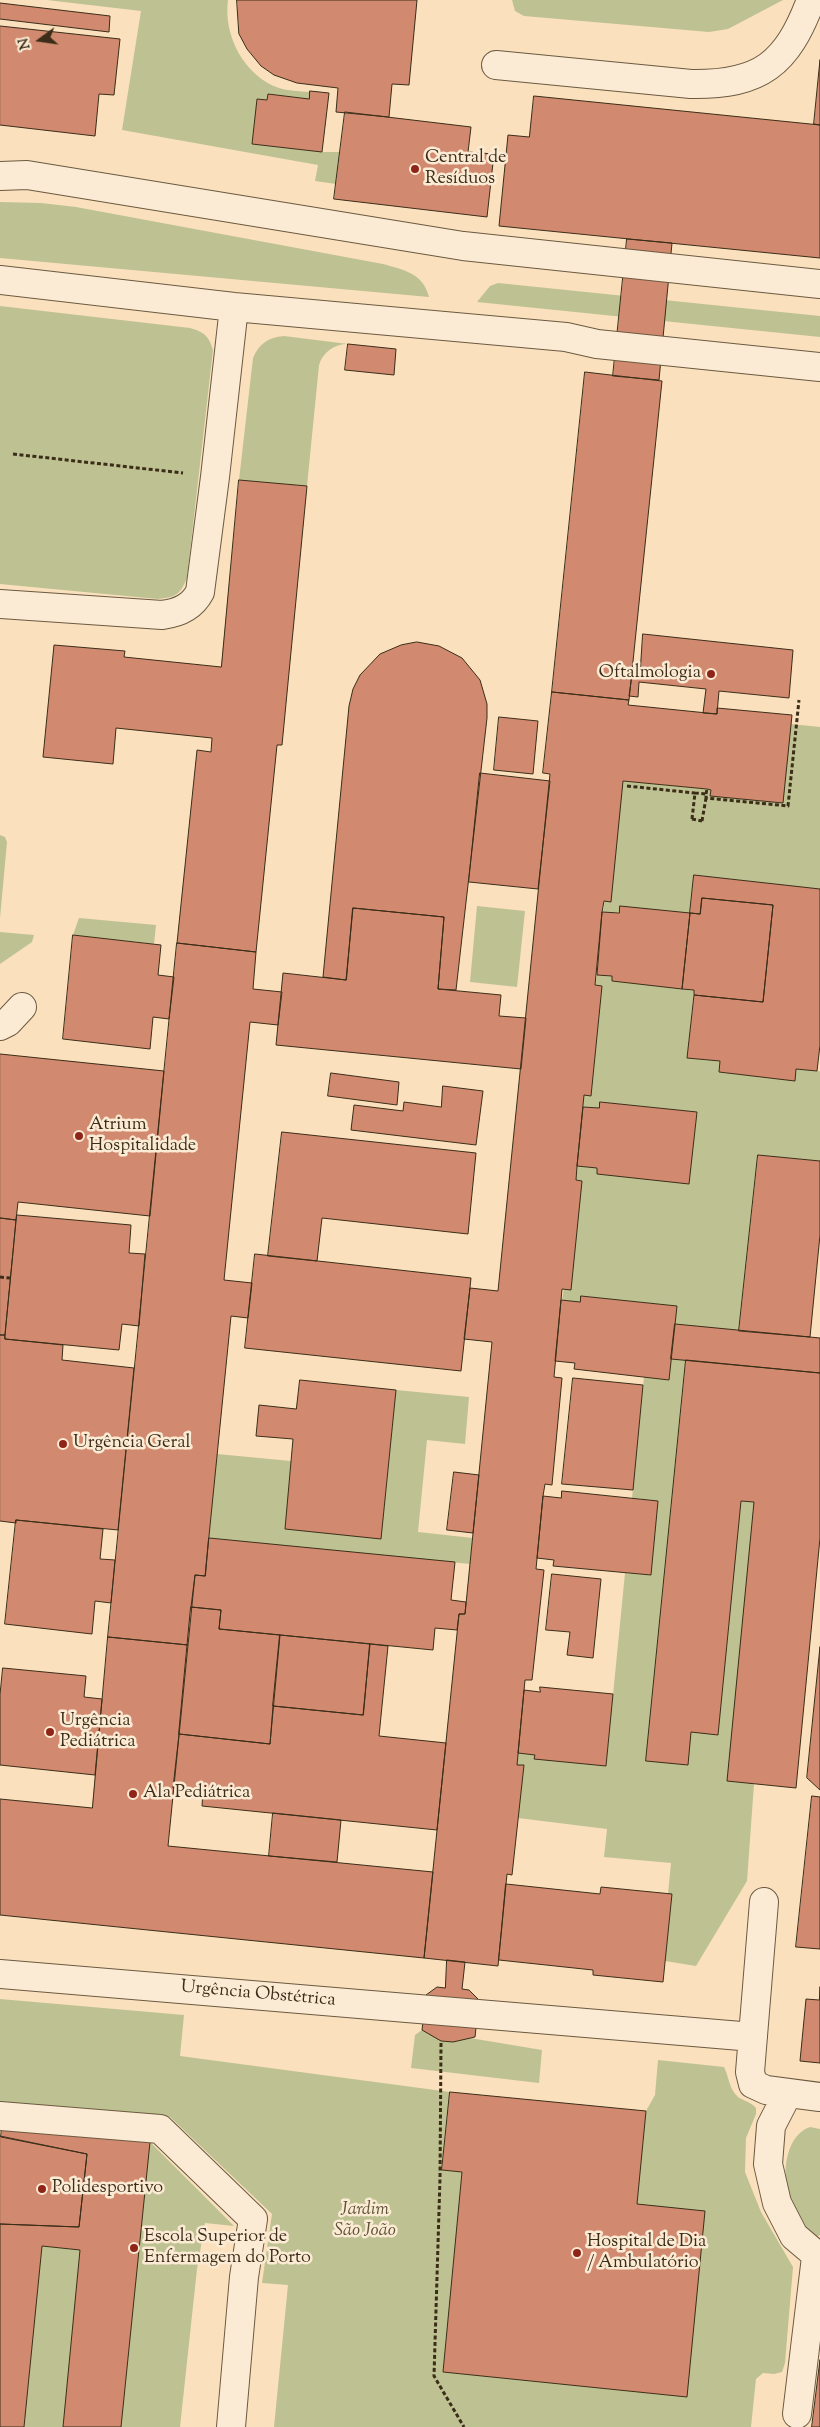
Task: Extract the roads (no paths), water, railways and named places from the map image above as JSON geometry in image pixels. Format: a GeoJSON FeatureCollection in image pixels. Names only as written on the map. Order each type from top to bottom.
{"type":"FeatureCollection","features":[{"type":"Feature","properties":{"kind":"lane"},"geometry":{"type":"LineString","coordinates":[[496,65],[691,84],[718,84],[751,77],[780,58],[800,28],[811,0]]}},
{"type":"Feature","properties":{"kind":"lane"},"geometry":{"type":"LineString","coordinates":[[0,176],[27,175],[463,246],[820,284]]}},
{"type":"Feature","properties":{"kind":"lane"},"geometry":{"type":"LineString","coordinates":[[0,280],[234,307],[566,337],[598,344],[820,367]]}},
{"type":"Feature","properties":{"kind":"lane"},"geometry":{"type":"LineString","coordinates":[[0,604],[162,615],[176,614],[195,601],[200,592],[234,307]]}},
{"type":"Feature","properties":{"kind":"lane"},"geometry":{"type":"LineString","coordinates":[[0,1008],[22,1007],[8,1022],[0,1026]]}},
{"type":"Feature","properties":{"kind":"lane"},"geometry":{"type":"LineString","coordinates":[[764,1902],[750,2072],[753,2084],[766,2090],[820,2097]]}},
{"type":"Feature","properties":{"kind":"lane","name":"Urgência Obstétrica"},"geometry":{"type":"LineString","coordinates":[[0,1974],[753,2037]]}},
{"type":"Feature","properties":{"kind":"lane"},"geometry":{"type":"LineString","coordinates":[[788,2093],[771,2126],[768,2164],[776,2203],[794,2236],[818,2258],[797,2414]]}},
{"type":"Feature","properties":{"kind":"lane"},"geometry":{"type":"LineString","coordinates":[[0,2116],[160,2129],[253,2220],[244,2277],[231,2427]]}},
{"type":"Feature","properties":{"kind":"place","name":"Central de Resíduos"},"geometry":{"type":"Point","coordinates":[415,169]}},
{"type":"Feature","properties":{"kind":"place","name":"Oftalmologia"},"geometry":{"type":"Point","coordinates":[711,674]}},
{"type":"Feature","properties":{"kind":"place","name":"Atrium Hospitalidade"},"geometry":{"type":"Point","coordinates":[79,1136]}},
{"type":"Feature","properties":{"kind":"place","name":"Urgência Geral"},"geometry":{"type":"Point","coordinates":[63,1444]}},
{"type":"Feature","properties":{"kind":"place","name":"Urgência Pediátrica"},"geometry":{"type":"Point","coordinates":[50,1732]}},
{"type":"Feature","properties":{"kind":"place","name":"Ala Pediátrica"},"geometry":{"type":"Point","coordinates":[133,1794]}},
{"type":"Feature","properties":{"kind":"place","name":"Polidesportivo"},"geometry":{"type":"Point","coordinates":[42,2189]}},
{"type":"Feature","properties":{"kind":"place","name":"Escola Superior de Enfermagem do Porto"},"geometry":{"type":"Point","coordinates":[134,2248]}},
{"type":"Feature","properties":{"kind":"place","name":"Hospital de Dia / Ambulatório"},"geometry":{"type":"Point","coordinates":[577,2253]}},
{"type":"Feature","properties":{"kind":"park label","name":"Jardim São João"},"geometry":{"type":"Point","coordinates":[365,2221]}}]}
